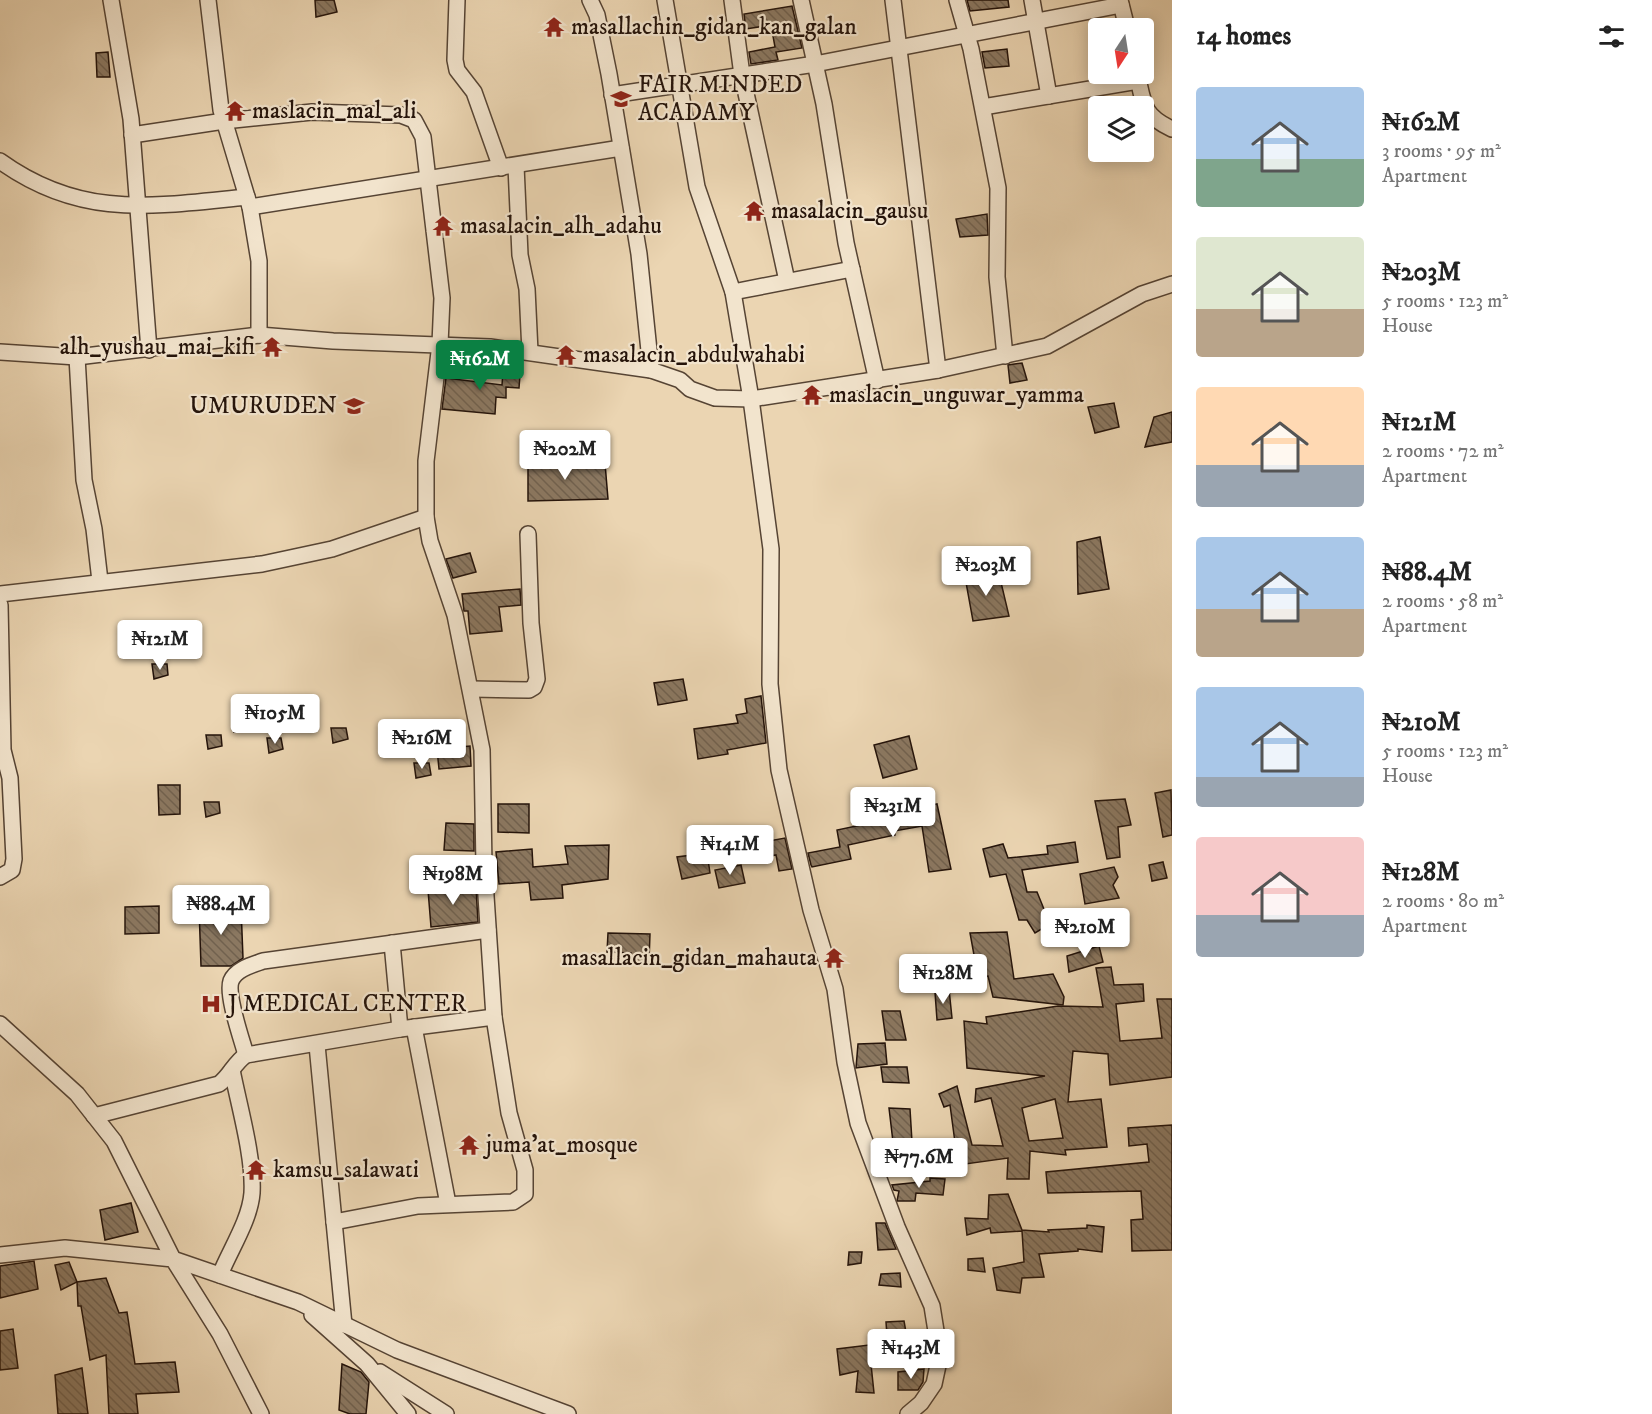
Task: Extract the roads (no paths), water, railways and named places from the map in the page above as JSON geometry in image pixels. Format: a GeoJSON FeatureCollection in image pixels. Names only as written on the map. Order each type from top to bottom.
{"type":"FeatureCollection","features":[{"type":"Feature","properties":{"kind":"street"},"geometry":{"type":"LineString","coordinates":[[111,0],[132,135],[149,350]]}},
{"type":"Feature","properties":{"kind":"street"},"geometry":{"type":"LineString","coordinates":[[208,0],[224,121],[249,202],[259,261],[259,335]]}},
{"type":"Feature","properties":{"kind":"street"},"geometry":{"type":"LineString","coordinates":[[457,0],[455,60],[457,70],[474,92],[501,168]]}},
{"type":"Feature","properties":{"kind":"street"},"geometry":{"type":"LineString","coordinates":[[590,0],[597,15],[639,254],[651,370]]}},
{"type":"Feature","properties":{"kind":"street"},"geometry":{"type":"LineString","coordinates":[[665,0],[697,187],[733,292],[750,399],[771,549],[770,684],[779,770],[811,910],[835,989],[844,1062],[858,1123],[897,1227],[932,1306],[940,1356],[934,1384],[921,1403],[908,1414]]}},
{"type":"Feature","properties":{"kind":"street"},"geometry":{"type":"LineString","coordinates":[[732,0],[742,75],[787,281]]}},
{"type":"Feature","properties":{"kind":"street"},"geometry":{"type":"LineString","coordinates":[[801,0],[815,64],[852,269],[877,381]]}},
{"type":"Feature","properties":{"kind":"street"},"geometry":{"type":"LineString","coordinates":[[893,0],[938,370]]}},
{"type":"Feature","properties":{"kind":"street"},"geometry":{"type":"LineString","coordinates":[[957,0],[983,107],[998,188],[997,277],[1005,356]]}},
{"type":"Feature","properties":{"kind":"street"},"geometry":{"type":"LineString","coordinates":[[1032,0],[1049,96]]}},
{"type":"Feature","properties":{"kind":"street"},"geometry":{"type":"LineString","coordinates":[[612,95],[815,64],[1036,23],[1121,3],[1125,18]]}},
{"type":"Feature","properties":{"kind":"street"},"geometry":{"type":"LineString","coordinates":[[983,107],[1105,84]]}},
{"type":"Feature","properties":{"kind":"street"},"geometry":{"type":"LineString","coordinates":[[1139,84],[1145,110],[1155,121],[1172,129]]}},
{"type":"Feature","properties":{"kind":"street"},"geometry":{"type":"LineString","coordinates":[[132,135],[224,121],[312,112],[401,115],[414,120],[419,127],[440,267],[440,344],[426,461],[426,517],[430,541],[455,615],[472,689],[482,750],[488,930],[494,1017],[509,1113],[525,1170],[525,1194],[513,1202],[418,1206],[334,1222]]}},
{"type":"Feature","properties":{"kind":"street"},"geometry":{"type":"LineString","coordinates":[[0,161],[42,187],[76,198],[139,207],[249,202],[428,180],[621,148]]}},
{"type":"Feature","properties":{"kind":"street"},"geometry":{"type":"LineString","coordinates":[[516,166],[520,255],[527,289],[530,352]]}},
{"type":"Feature","properties":{"kind":"street"},"geometry":{"type":"LineString","coordinates":[[733,292],[852,269]]}},
{"type":"Feature","properties":{"kind":"street"},"geometry":{"type":"LineString","coordinates":[[0,352],[77,357],[259,335],[440,344],[530,352],[651,370],[680,380],[690,389],[715,398],[750,399],[824,386],[877,381],[1047,346],[1142,294],[1172,284]]}},
{"type":"Feature","properties":{"kind":"street"},"geometry":{"type":"LineString","coordinates":[[77,357],[84,480],[94,529],[100,581]]}},
{"type":"Feature","properties":{"kind":"street"},"geometry":{"type":"LineString","coordinates":[[0,594],[262,564],[332,549],[426,517]]}},
{"type":"Feature","properties":{"kind":"street"},"geometry":{"type":"LineString","coordinates":[[472,689],[529,690],[534,687],[537,679],[530,601],[528,534]]}},
{"type":"Feature","properties":{"kind":"street"},"geometry":{"type":"LineString","coordinates":[[0,605],[2,750],[10,778],[14,859],[12,870],[0,877]]}},
{"type":"Feature","properties":{"kind":"street"},"geometry":{"type":"LineString","coordinates":[[246,1056],[230,991],[231,980],[241,969],[262,961],[488,930]]}},
{"type":"Feature","properties":{"kind":"street"},"geometry":{"type":"LineString","coordinates":[[392,943],[407,1028],[448,1204]]}},
{"type":"Feature","properties":{"kind":"street"},"geometry":{"type":"LineString","coordinates":[[94,1116],[219,1084],[246,1056],[407,1028],[494,1017]]}},
{"type":"Feature","properties":{"kind":"street"},"geometry":{"type":"LineString","coordinates":[[0,1024],[77,1094],[114,1141],[173,1259],[219,1334],[261,1414]]}},
{"type":"Feature","properties":{"kind":"street"},"geometry":{"type":"LineString","coordinates":[[317,1045],[344,1325]]}},
{"type":"Feature","properties":{"kind":"street"},"geometry":{"type":"LineString","coordinates":[[220,1275],[247,1212],[252,1193],[246,1140],[232,1070]]}},
{"type":"Feature","properties":{"kind":"street"},"geometry":{"type":"LineString","coordinates":[[0,1255],[65,1248],[173,1259],[298,1302],[397,1350],[568,1414]]}},
{"type":"Feature","properties":{"kind":"street"},"geometry":{"type":"LineString","coordinates":[[298,1302],[367,1364],[408,1414]]}},
{"type":"Feature","properties":{"kind":"street"},"geometry":{"type":"LineString","coordinates":[[367,1364],[446,1414]]}},
{"type":"Feature","properties":{"kind":"place","name":"masallachin_gidan_kan_galan"},"geometry":{"type":"Point","coordinates":[554,27]}},
{"type":"Feature","properties":{"kind":"place","name":"FAIR MINDED ACADAMY"},"geometry":{"type":"Point","coordinates":[621,99]}},
{"type":"Feature","properties":{"kind":"place","name":"maslacin_mal_ali"},"geometry":{"type":"Point","coordinates":[235,111]}},
{"type":"Feature","properties":{"kind":"place","name":"masalacin_gausu"},"geometry":{"type":"Point","coordinates":[754,211]}},
{"type":"Feature","properties":{"kind":"place","name":"masalacin_alh_adahu"},"geometry":{"type":"Point","coordinates":[443,226]}},
{"type":"Feature","properties":{"kind":"place","name":"alh_yushau_mai_kifi"},"geometry":{"type":"Point","coordinates":[272,347]}},
{"type":"Feature","properties":{"kind":"place","name":"masalacin_abdulwahabi"},"geometry":{"type":"Point","coordinates":[566,355]}},
{"type":"Feature","properties":{"kind":"place","name":"maslacin_unguwar_yamma"},"geometry":{"type":"Point","coordinates":[812,395]}},
{"type":"Feature","properties":{"kind":"place","name":"UMURUDEN"},"geometry":{"type":"Point","coordinates":[354,406]}},
{"type":"Feature","properties":{"kind":"place","name":"masallacin_gidan_mahauta"},"geometry":{"type":"Point","coordinates":[834,958]}},
{"type":"Feature","properties":{"kind":"place","name":"J MEDICAL CENTER"},"geometry":{"type":"Point","coordinates":[211,1004]}},
{"type":"Feature","properties":{"kind":"place","name":"juma'at_mosque"},"geometry":{"type":"Point","coordinates":[469,1145]}},
{"type":"Feature","properties":{"kind":"place","name":"kamsu_salawati"},"geometry":{"type":"Point","coordinates":[256,1170]}}]}
